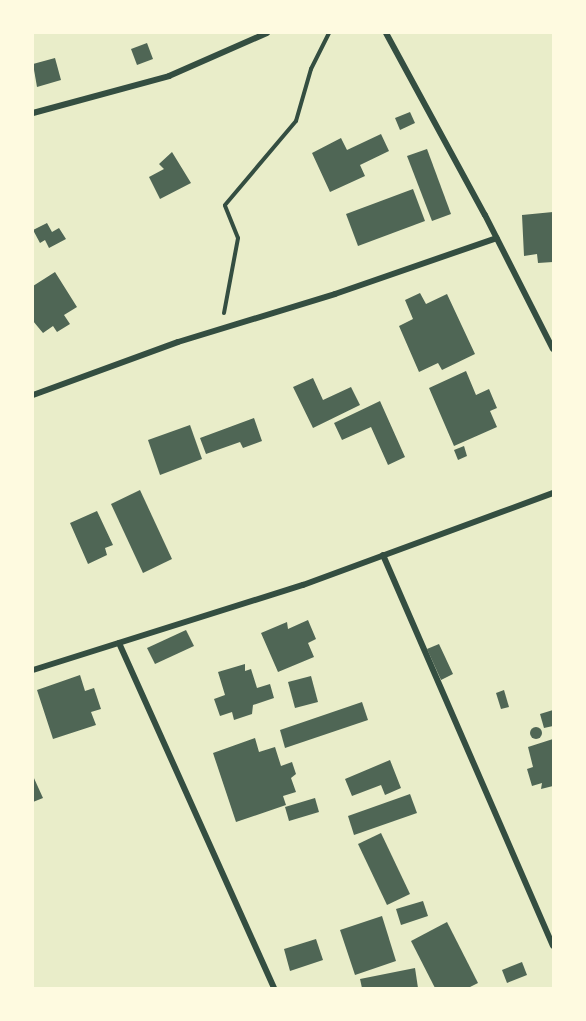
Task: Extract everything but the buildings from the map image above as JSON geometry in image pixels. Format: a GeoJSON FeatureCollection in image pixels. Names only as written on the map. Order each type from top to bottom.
{"type":"FeatureCollection","features":[{"type":"Feature","properties":{"kind":"street"},"geometry":{"type":"LineString","coordinates":[[33,113],[169,76],[267,33]]}},
{"type":"Feature","properties":{"kind":"street"},"geometry":{"type":"LineString","coordinates":[[386,33],[496,237],[553,349]]}},
{"type":"Feature","properties":{"kind":"street"},"geometry":{"type":"LineString","coordinates":[[33,394],[221,329],[335,294],[496,237]]}},
{"type":"Feature","properties":{"kind":"street"},"geometry":{"type":"LineString","coordinates":[[33,670],[303,585],[553,493]]}},
{"type":"Feature","properties":{"kind":"street"},"geometry":{"type":"LineString","coordinates":[[383,555],[553,946]]}},
{"type":"Feature","properties":{"kind":"street"},"geometry":{"type":"LineString","coordinates":[[119,643],[274,988]]}},
{"type":"Feature","properties":{"kind":"path"},"geometry":{"type":"LineString","coordinates":[[221,329],[238,238],[225,205],[296,121],[311,69],[329,33]]}}]}
